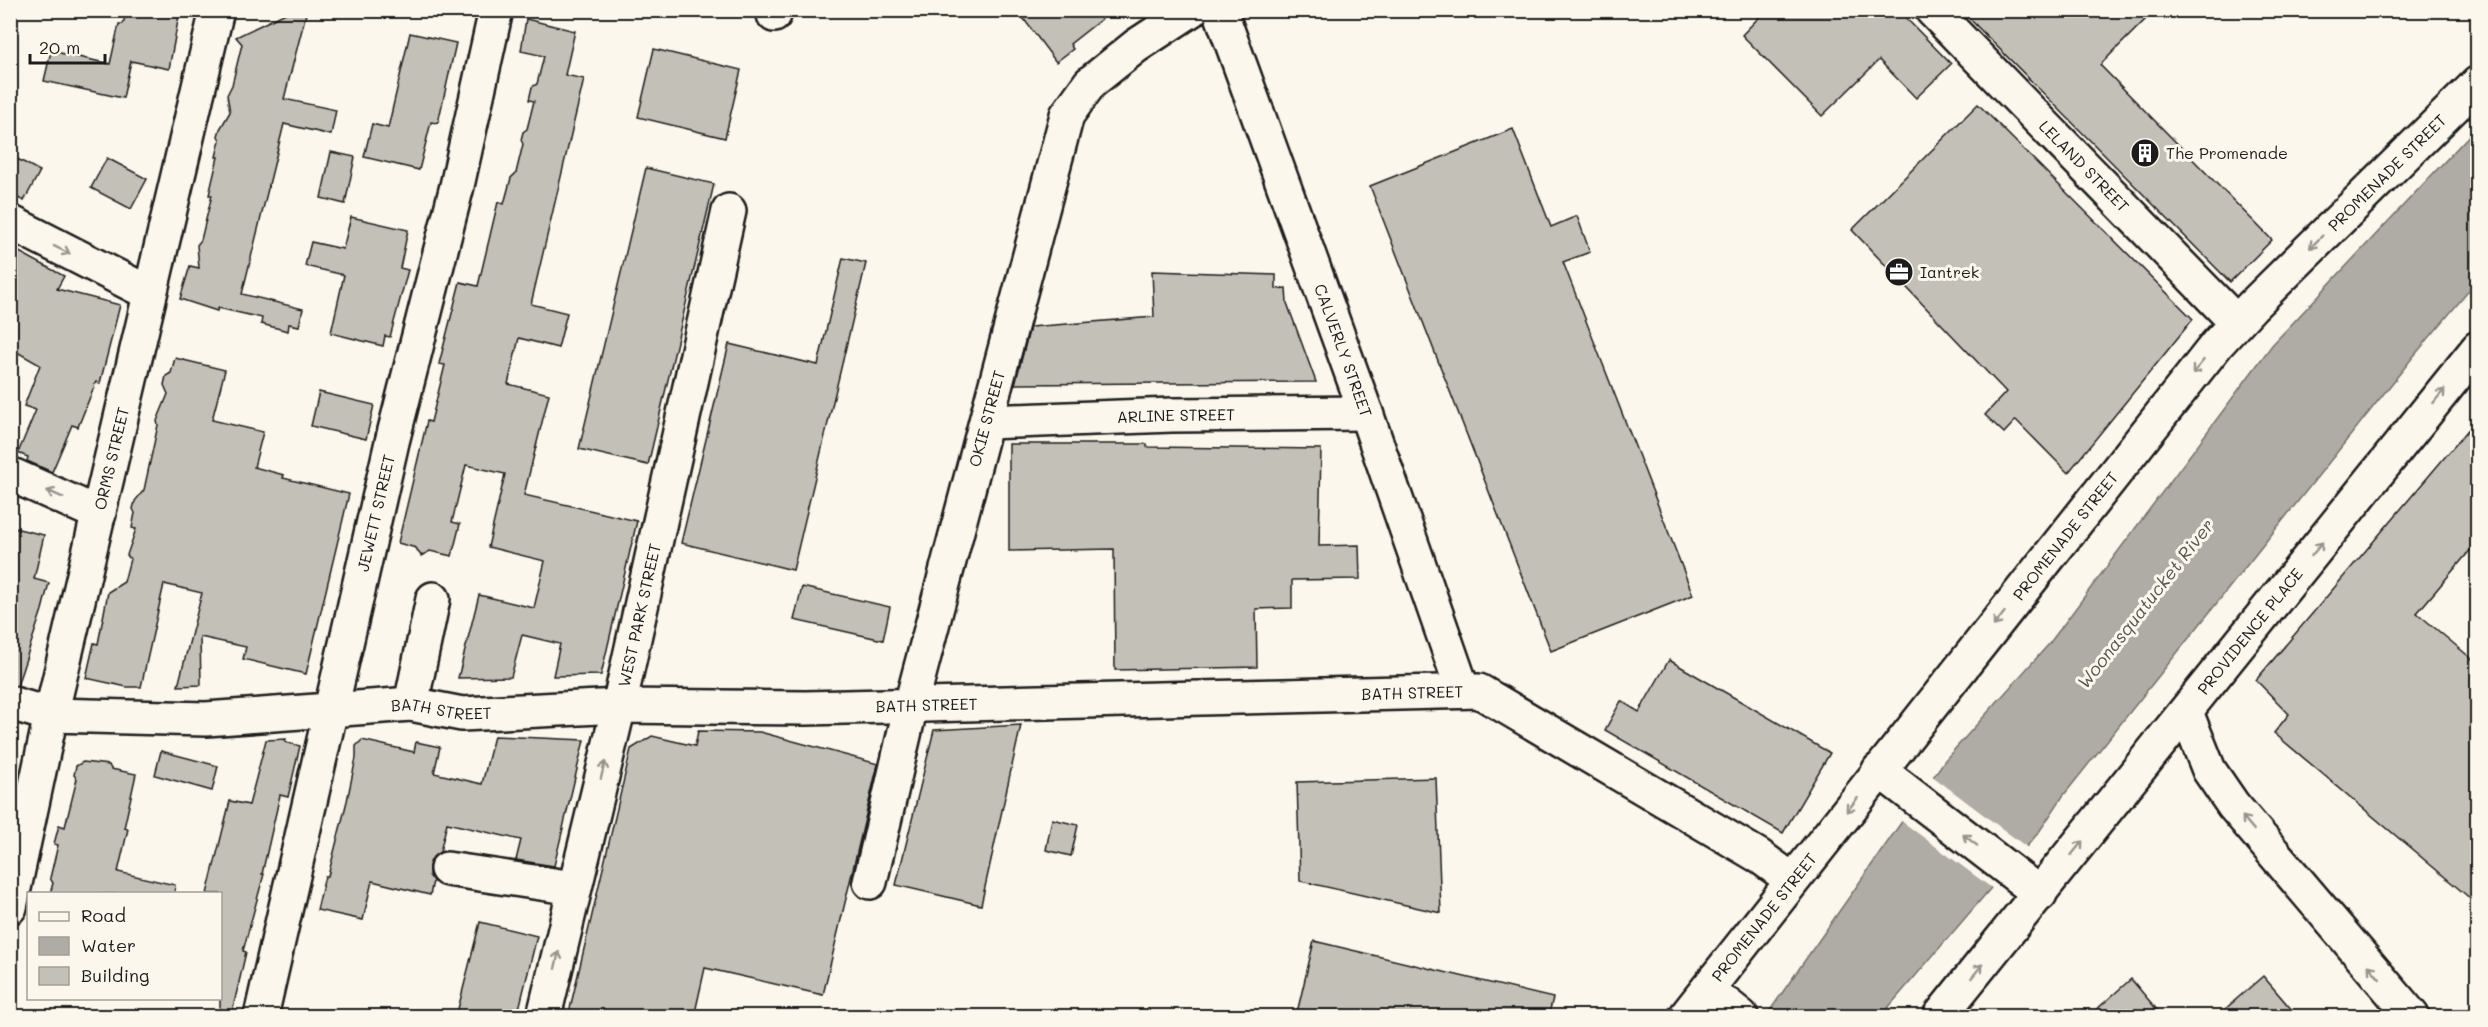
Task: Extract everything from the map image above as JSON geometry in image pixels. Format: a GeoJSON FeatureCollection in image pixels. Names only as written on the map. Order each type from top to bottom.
{"type":"FeatureCollection","features":[{"type":"Feature","properties":{"kind":"main road","name":"ORMS STREET"},"geometry":{"type":"LineString","coordinates":[[10,907],[51,715],[217,10]]}},
{"type":"Feature","properties":{"kind":"main road","name":"JEWETT STREET"},"geometry":{"type":"LineString","coordinates":[[261,1017],[392,442],[457,186],[496,10]]}},
{"type":"Feature","properties":{"kind":"main road","name":"OKIE STREET"},"geometry":{"type":"LineString","coordinates":[[870,882],[911,705],[1066,115],[1090,83],[1136,46],[1191,10]]}},
{"type":"Feature","properties":{"kind":"main road","name":"CALVERLY STREET"},"geometry":{"type":"LineString","coordinates":[[1220,10],[1366,413],[1463,691]]}},
{"type":"Feature","properties":{"kind":"main road","name":"LELAND STREET"},"geometry":{"type":"LineString","coordinates":[[1932,10],[2235,322]]}},
{"type":"Feature","properties":{"kind":"main road","name":"PROMENADE STREET"},"geometry":{"type":"LineString","coordinates":[[1686,1017],[2235,322],[2478,82]]}},
{"type":"Feature","properties":{"kind":"main road","name":"WEST PARK STREET"},"geometry":{"type":"LineString","coordinates":[[544,1017],[620,706],[729,211]]}},
{"type":"Feature","properties":{"kind":"main road"},"geometry":{"type":"LineString","coordinates":[[10,222],[149,293]]}},
{"type":"Feature","properties":{"kind":"main road","name":"PROVIDENCE PLACE"},"geometry":{"type":"LineString","coordinates":[[1940,1017],[2028,885],[2186,712],[2478,348]]}},
{"type":"Feature","properties":{"kind":"main road","name":"ARLINE STREET"},"geometry":{"type":"LineString","coordinates":[[987,422],[1172,415],[1366,413]]}},
{"type":"Feature","properties":{"kind":"main road"},"geometry":{"type":"LineString","coordinates":[[10,474],[99,514]]}},
{"type":"Feature","properties":{"kind":"main road"},"geometry":{"type":"LineString","coordinates":[[411,704],[434,599]]}},
{"type":"Feature","properties":{"kind":"main road","name":"BATH STREET"},"geometry":{"type":"LineString","coordinates":[[10,702],[51,715],[206,719],[411,704],[462,714],[620,706],[806,708],[1479,691],[1760,856],[1792,880]]}},
{"type":"Feature","properties":{"kind":"main road"},"geometry":{"type":"LineString","coordinates":[[2186,712],[2209,770],[2233,805],[2412,1017]]}},
{"type":"Feature","properties":{"kind":"main road"},"geometry":{"type":"LineString","coordinates":[[1879,770],[2028,885]]}},
{"type":"Feature","properties":{"kind":"main road"},"geometry":{"type":"LineString","coordinates":[[447,869],[574,888]]}},
{"type":"Feature","properties":{"kind":"water","name":"Woonasquatucket River"},"geometry":{"type":"Polygon","coordinates":[[[2477,127],[2477,281],[2413,357],[2063,796],[2039,832],[1881,1016],[1766,1016],[1945,760],[2049,644],[2272,345],[2477,127]]]}},
{"type":"Feature","properties":{"kind":"pier"},"geometry":{"type":"Polygon","coordinates":[[[1931,775],[2029,849],[1993,889],[1900,820],[1931,775]]]}},
{"type":"Feature","properties":{"kind":"building"},"geometry":{"type":"Polygon","coordinates":[[[127,10],[180,10],[169,69],[131,61],[123,98],[44,81],[51,51],[110,64],[119,24],[123,24],[127,10]]]}},
{"type":"Feature","properties":{"kind":"building"},"geometry":{"type":"Polygon","coordinates":[[[292,10],[307,10],[284,99],[336,110],[331,135],[284,124],[242,294],[303,309],[299,326],[289,324],[288,331],[261,324],[262,318],[218,308],[217,311],[180,299],[190,266],[199,268],[197,245],[201,240],[212,195],[209,195],[218,157],[216,157],[220,140],[218,136],[230,112],[227,95],[232,85],[242,44],[236,37],[292,10]]]}},
{"type":"Feature","properties":{"kind":"building"},"geometry":{"type":"Polygon","coordinates":[[[1017,10],[1113,10],[1070,44],[1073,49],[1056,62],[1017,10]]]}},
{"type":"Feature","properties":{"kind":"building"},"geometry":{"type":"Polygon","coordinates":[[[1766,10],[1898,10],[1951,64],[1916,98],[1879,60],[1822,116],[1742,35],[1766,10]]]}},
{"type":"Feature","properties":{"kind":"building","name":"The Promenade"},"geometry":{"type":"Polygon","coordinates":[[[1961,10],[2155,10],[2100,65],[2272,240],[2230,282],[1961,10]]]}},
{"type":"Feature","properties":{"kind":"building"},"geometry":{"type":"Polygon","coordinates":[[[526,19],[575,31],[565,75],[584,79],[531,304],[567,313],[558,348],[519,338],[508,384],[549,394],[524,495],[637,521],[601,675],[553,676],[560,644],[522,635],[511,677],[458,678],[479,595],[534,608],[545,561],[488,547],[505,474],[466,465],[452,522],[460,524],[452,556],[430,551],[421,556],[416,548],[398,543],[427,421],[431,422],[445,365],[439,364],[460,282],[478,286],[498,202],[504,204],[511,178],[516,173],[523,144],[521,140],[523,132],[527,129],[534,101],[529,100],[532,87],[537,84],[544,56],[521,51],[526,19]]]}},
{"type":"Feature","properties":{"kind":"building"},"geometry":{"type":"Polygon","coordinates":[[[410,33],[456,43],[438,123],[431,122],[419,170],[364,157],[372,124],[388,128],[410,33]]]}},
{"type":"Feature","properties":{"kind":"building"},"geometry":{"type":"Polygon","coordinates":[[[654,49],[741,70],[725,138],[638,117],[654,49]]]}},
{"type":"Feature","properties":{"kind":"building"},"geometry":{"type":"Polygon","coordinates":[[[1978,104],[2193,319],[2068,473],[2016,420],[2004,433],[1985,415],[2006,392],[1852,230],[1978,104]]]}},
{"type":"Feature","properties":{"kind":"building"},"geometry":{"type":"Polygon","coordinates":[[[1513,129],[1551,227],[1577,216],[1590,252],[1563,262],[1693,595],[1551,651],[1370,186],[1513,129]]]}},
{"type":"Feature","properties":{"kind":"building"},"geometry":{"type":"Polygon","coordinates":[[[331,152],[355,157],[345,204],[321,198],[331,152]]]}},
{"type":"Feature","properties":{"kind":"building"},"geometry":{"type":"Polygon","coordinates":[[[10,155],[40,171],[24,201],[10,194],[10,155]]]}},
{"type":"Feature","properties":{"kind":"building"},"geometry":{"type":"Polygon","coordinates":[[[107,158],[147,179],[131,209],[91,188],[107,158]]]}},
{"type":"Feature","properties":{"kind":"building"},"geometry":{"type":"Polygon","coordinates":[[[646,168],[714,184],[648,465],[579,449],[646,168]]]}},
{"type":"Feature","properties":{"kind":"building"},"geometry":{"type":"Polygon","coordinates":[[[351,217],[408,230],[400,268],[408,270],[390,337],[385,336],[383,346],[331,333],[344,275],[305,266],[311,242],[343,249],[351,217]]]}},
{"type":"Feature","properties":{"kind":"building"},"geometry":{"type":"Polygon","coordinates":[[[10,247],[64,276],[57,289],[120,305],[100,383],[96,382],[78,427],[72,425],[52,472],[27,461],[28,457],[18,453],[36,410],[24,406],[40,365],[10,348],[10,247]]]}},
{"type":"Feature","properties":{"kind":"building"},"geometry":{"type":"Polygon","coordinates":[[[843,258],[866,263],[793,570],[681,543],[729,344],[818,365],[843,258]]]}},
{"type":"Feature","properties":{"kind":"building"},"geometry":{"type":"Polygon","coordinates":[[[1152,271],[1276,275],[1276,289],[1286,288],[1287,303],[1316,382],[1015,384],[1030,327],[1154,317],[1152,271]]]}},
{"type":"Feature","properties":{"kind":"building"},"geometry":{"type":"Polygon","coordinates":[[[175,358],[225,370],[212,420],[263,432],[254,467],[284,475],[283,478],[349,494],[306,674],[243,659],[246,647],[200,637],[201,685],[178,686],[202,593],[164,584],[141,687],[127,687],[86,678],[94,643],[98,644],[108,592],[124,582],[130,559],[127,555],[136,529],[132,528],[135,513],[133,509],[135,501],[144,490],[157,421],[168,394],[164,385],[166,376],[171,373],[175,358]]]}},
{"type":"Feature","properties":{"kind":"building"},"geometry":{"type":"Polygon","coordinates":[[[319,392],[374,405],[366,439],[311,426],[319,392]]]}},
{"type":"Feature","properties":{"kind":"building"},"geometry":{"type":"Polygon","coordinates":[[[2478,418],[2478,541],[2417,613],[2478,664],[2478,905],[2274,733],[2289,714],[2256,680],[2478,418]]]}},
{"type":"Feature","properties":{"kind":"building"},"geometry":{"type":"Polygon","coordinates":[[[1009,444],[1147,444],[1147,447],[1321,449],[1319,546],[1359,545],[1360,579],[1292,580],[1292,608],[1256,609],[1257,667],[1115,670],[1114,549],[1009,551],[1009,444]]]}},
{"type":"Feature","properties":{"kind":"building"},"geometry":{"type":"Polygon","coordinates":[[[10,527],[44,535],[34,579],[49,583],[17,686],[10,685],[10,527]]]}},
{"type":"Feature","properties":{"kind":"building"},"geometry":{"type":"Polygon","coordinates":[[[802,587],[890,607],[883,640],[794,620],[802,587]]]}},
{"type":"Feature","properties":{"kind":"building"},"geometry":{"type":"Polygon","coordinates":[[[1669,660],[1830,753],[1783,833],[1605,730],[1621,701],[1639,712],[1669,660]]]}},
{"type":"Feature","properties":{"kind":"building"},"geometry":{"type":"Polygon","coordinates":[[[1021,725],[981,905],[896,885],[934,730],[1021,725]]]}},
{"type":"Feature","properties":{"kind":"building"},"geometry":{"type":"Polygon","coordinates":[[[698,731],[760,732],[878,764],[823,995],[705,968],[694,1017],[568,1017],[631,749],[652,736],[695,746],[698,731]]]}},
{"type":"Feature","properties":{"kind":"building"},"geometry":{"type":"Polygon","coordinates":[[[494,736],[584,740],[554,866],[516,860],[521,840],[447,823],[440,852],[433,857],[429,866],[429,875],[433,881],[430,895],[372,881],[363,920],[317,910],[347,801],[356,758],[356,746],[362,740],[414,752],[416,742],[440,747],[434,773],[482,784],[494,736]]]}},
{"type":"Feature","properties":{"kind":"building"},"geometry":{"type":"Polygon","coordinates":[[[286,739],[285,742],[300,746],[288,797],[280,795],[262,874],[264,874],[243,951],[246,952],[231,1017],[220,1017],[222,892],[207,892],[230,801],[249,805],[266,740],[286,739]]]}},
{"type":"Feature","properties":{"kind":"building"},"geometry":{"type":"Polygon","coordinates":[[[161,751],[218,766],[212,791],[155,775],[161,751]]]}},
{"type":"Feature","properties":{"kind":"building"},"geometry":{"type":"Polygon","coordinates":[[[83,762],[109,765],[111,769],[136,774],[124,828],[128,829],[118,872],[175,885],[174,892],[51,892],[53,883],[50,878],[58,845],[54,844],[59,825],[65,827],[77,779],[74,775],[76,766],[83,762]]]}},
{"type":"Feature","properties":{"kind":"building"},"geometry":{"type":"Polygon","coordinates":[[[1436,778],[1441,913],[1300,881],[1297,782],[1436,778]]]}},
{"type":"Feature","properties":{"kind":"building"},"geometry":{"type":"Polygon","coordinates":[[[1052,819],[1078,825],[1071,856],[1046,850],[1052,819]]]}},
{"type":"Feature","properties":{"kind":"building"},"geometry":{"type":"Polygon","coordinates":[[[480,922],[537,936],[517,1017],[456,1017],[480,922]]]}},
{"type":"Feature","properties":{"kind":"building"},"geometry":{"type":"Polygon","coordinates":[[[1314,941],[1553,998],[1548,1017],[1296,1017],[1314,941]]]}},
{"type":"Feature","properties":{"kind":"building"},"geometry":{"type":"Polygon","coordinates":[[[2263,976],[2298,1017],[2216,1017],[2263,976]]]}},
{"type":"Feature","properties":{"kind":"building"},"geometry":{"type":"Polygon","coordinates":[[[2131,979],[2163,1017],[2088,1017],[2131,979]]]}},
{"type":"Feature","properties":{"kind":"place","name":"The Promenade"},"geometry":{"type":"Point","coordinates":[2145,153]}},
{"type":"Feature","properties":{"kind":"place","name":"Iantrek"},"geometry":{"type":"Point","coordinates":[1899,272]}}]}
